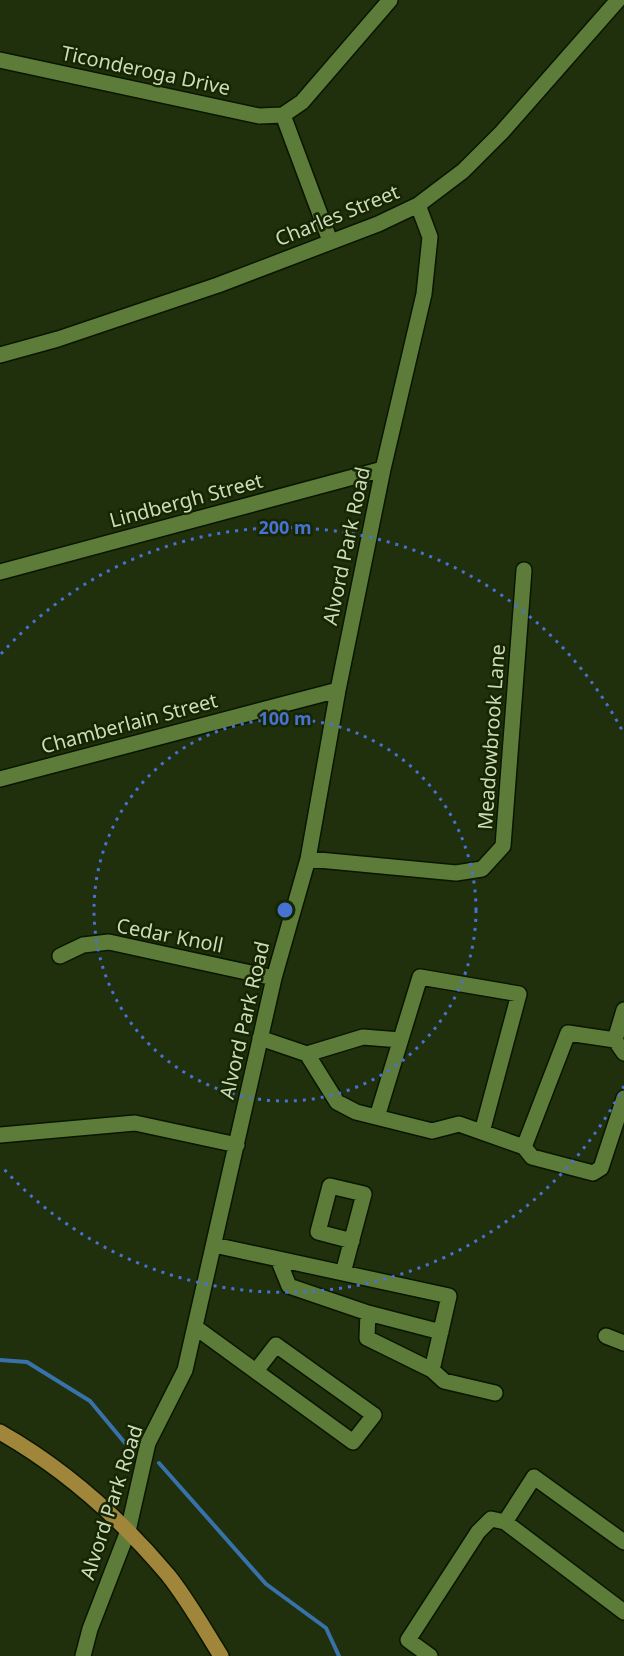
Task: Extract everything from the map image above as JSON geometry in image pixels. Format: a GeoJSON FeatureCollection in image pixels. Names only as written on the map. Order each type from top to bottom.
{"type":"FeatureCollection","features":[{"type":"Feature","properties":{"kind":"main road"},"geometry":{"type":"LineString","coordinates":[[0,1432],[28,1449],[94,1498],[128,1531],[169,1577],[221,1656]]}},
{"type":"Feature","properties":{"kind":"street"},"geometry":{"type":"LineString","coordinates":[[330,241],[283,115],[302,102],[390,0]]}},
{"type":"Feature","properties":{"kind":"street","name":"Charles Street"},"geometry":{"type":"LineString","coordinates":[[0,355],[58,339],[218,285],[378,224],[418,205],[463,171],[502,132],[618,0]]}},
{"type":"Feature","properties":{"kind":"street","name":"Ticonderoga Drive"},"geometry":{"type":"LineString","coordinates":[[0,60],[259,116],[283,115]]}},
{"type":"Feature","properties":{"kind":"street","name":"Alvord Park Road"},"geometry":{"type":"LineString","coordinates":[[83,1656],[90,1629],[128,1531],[148,1443],[185,1370],[274,978],[308,859],[338,690],[383,470],[424,294],[429,237],[418,205]]}},
{"type":"Feature","properties":{"kind":"street","name":"Lindbergh Street"},"geometry":{"type":"LineString","coordinates":[[0,572],[383,470]]}},
{"type":"Feature","properties":{"kind":"street","name":"Meadowbrook Lane"},"geometry":{"type":"LineString","coordinates":[[308,859],[456,873],[482,869],[503,846],[524,570]]}},
{"type":"Feature","properties":{"kind":"street","name":"Chamberlain Street"},"geometry":{"type":"LineString","coordinates":[[0,779],[338,690]]}},
{"type":"Feature","properties":{"kind":"street","name":"Cedar Knoll"},"geometry":{"type":"LineString","coordinates":[[60,956],[83,945],[109,942],[274,978]]}},
{"type":"Feature","properties":{"kind":"street"},"geometry":{"type":"LineString","coordinates":[[376,1117],[420,977],[519,994],[482,1132]]}},
{"type":"Feature","properties":{"kind":"street"},"geometry":{"type":"LineString","coordinates":[[615,1040],[624,1010]]}},
{"type":"Feature","properties":{"kind":"street"},"geometry":{"type":"LineString","coordinates":[[524,1147],[568,1033],[615,1040],[624,1053]]}},
{"type":"Feature","properties":{"kind":"street"},"geometry":{"type":"LineString","coordinates":[[260,1038],[307,1054],[363,1037],[400,1040]]}},
{"type":"Feature","properties":{"kind":"street"},"geometry":{"type":"LineString","coordinates":[[307,1054],[337,1102],[356,1112],[432,1131],[459,1124],[524,1147],[532,1156],[593,1173],[601,1168],[624,1098]]}},
{"type":"Feature","properties":{"kind":"street"},"geometry":{"type":"LineString","coordinates":[[0,1135],[135,1124],[237,1144]]}},
{"type":"Feature","properties":{"kind":"street"},"geometry":{"type":"LineString","coordinates":[[343,1273],[351,1241]]}},
{"type":"Feature","properties":{"kind":"street"},"geometry":{"type":"LineString","coordinates":[[214,1245],[449,1296],[432,1370]]}},
{"type":"Feature","properties":{"kind":"street"},"geometry":{"type":"LineString","coordinates":[[278,1259],[289,1286],[369,1313],[441,1332]]}},
{"type":"Feature","properties":{"kind":"street"},"geometry":{"type":"LineString","coordinates":[[369,1313],[367,1338],[432,1370],[444,1381],[495,1393]]}},
{"type":"Feature","properties":{"kind":"street"},"geometry":{"type":"LineString","coordinates":[[195,1327],[353,1442],[374,1415],[276,1345],[256,1371]]}},
{"type":"Feature","properties":{"kind":"street"},"geometry":{"type":"LineString","coordinates":[[606,1336],[624,1343]]}},
{"type":"Feature","properties":{"kind":"street"},"geometry":{"type":"LineString","coordinates":[[505,1522],[534,1477],[624,1542]]}},
{"type":"Feature","properties":{"kind":"street"},"geometry":{"type":"LineString","coordinates":[[430,1656],[408,1640],[478,1532],[491,1520],[505,1522],[624,1612]]}},
{"type":"Feature","properties":{"kind":"waterway"},"geometry":{"type":"LineString","coordinates":[[0,1360],[27,1362],[90,1401],[130,1449]]}},
{"type":"Feature","properties":{"kind":"waterway"},"geometry":{"type":"LineString","coordinates":[[159,1463],[266,1584],[326,1628],[339,1656]]}}]}
